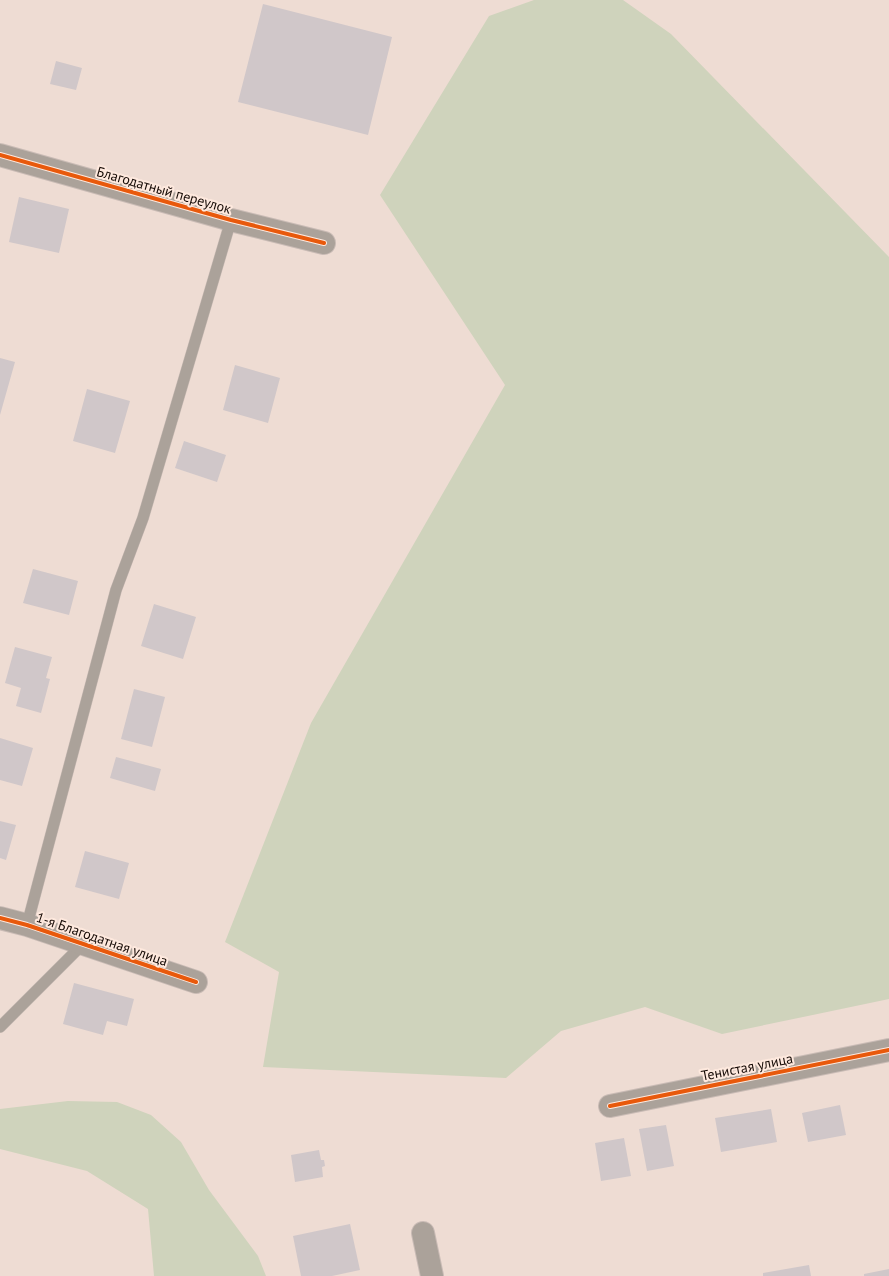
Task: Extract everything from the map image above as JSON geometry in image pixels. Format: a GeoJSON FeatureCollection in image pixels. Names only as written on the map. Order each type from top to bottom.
{"type":"FeatureCollection","features":[{"type":"Feature","properties":{"kind":"street","name":"Благодатный переулок"},"geometry":{"type":"LineString","coordinates":[[0,155],[231,220],[324,243]]}},
{"type":"Feature","properties":{"kind":"street","name":"1-я Благодатная улица"},"geometry":{"type":"LineString","coordinates":[[0,918],[27,925],[196,982]]}},
{"type":"Feature","properties":{"kind":"street","name":"Тенистая улица"},"geometry":{"type":"LineString","coordinates":[[610,1106],[889,1050]]}},
{"type":"Feature","properties":{"kind":"street"},"geometry":{"type":"LineString","coordinates":[[423,1233],[432,1276]]}},
{"type":"Feature","properties":{"kind":"lane"},"geometry":{"type":"LineString","coordinates":[[27,925],[116,590],[143,518],[231,220]]}},
{"type":"Feature","properties":{"kind":"lane"},"geometry":{"type":"LineString","coordinates":[[0,1027],[83,944]]}},
{"type":"Feature","properties":{"kind":"green space"},"geometry":{"type":"Polygon","coordinates":[[[534,0],[623,0],[671,34],[889,257],[889,999],[722,1034],[645,1007],[561,1031],[506,1078],[263,1067],[279,972],[225,942],[311,723],[505,385],[380,195],[489,16],[534,0]]]}},
{"type":"Feature","properties":{"kind":"green space"},"geometry":{"type":"Polygon","coordinates":[[[68,1101],[117,1102],[151,1115],[181,1142],[209,1190],[258,1256],[266,1276],[154,1276],[148,1209],[87,1171],[0,1149],[0,1109],[68,1101]]]}},
{"type":"Feature","properties":{"kind":"building"},"geometry":{"type":"Polygon","coordinates":[[[263,4],[392,37],[368,135],[238,102],[263,4]]]}},
{"type":"Feature","properties":{"kind":"building"},"geometry":{"type":"Polygon","coordinates":[[[56,61],[82,68],[76,90],[50,84],[56,61]]]}},
{"type":"Feature","properties":{"kind":"building"},"geometry":{"type":"Polygon","coordinates":[[[19,197],[69,209],[59,253],[9,242],[19,197]]]}},
{"type":"Feature","properties":{"kind":"building"},"geometry":{"type":"Polygon","coordinates":[[[0,358],[15,362],[0,415],[0,358]]]}},
{"type":"Feature","properties":{"kind":"building"},"geometry":{"type":"Polygon","coordinates":[[[235,365],[280,378],[268,423],[223,410],[235,365]]]}},
{"type":"Feature","properties":{"kind":"building"},"geometry":{"type":"Polygon","coordinates":[[[87,389],[130,401],[115,453],[73,441],[87,389]]]}},
{"type":"Feature","properties":{"kind":"building"},"geometry":{"type":"Polygon","coordinates":[[[184,441],[226,455],[217,482],[175,468],[184,441]]]}},
{"type":"Feature","properties":{"kind":"building"},"geometry":{"type":"Polygon","coordinates":[[[33,569],[78,581],[69,615],[23,603],[33,569]]]}},
{"type":"Feature","properties":{"kind":"building"},"geometry":{"type":"Polygon","coordinates":[[[154,604],[196,617],[183,659],[141,646],[154,604]]]}},
{"type":"Feature","properties":{"kind":"building"},"geometry":{"type":"Polygon","coordinates":[[[15,647],[52,657],[46,678],[50,679],[41,713],[16,706],[21,688],[5,683],[15,647]]]}},
{"type":"Feature","properties":{"kind":"building"},"geometry":{"type":"Polygon","coordinates":[[[134,689],[165,697],[152,747],[121,739],[134,689]]]}},
{"type":"Feature","properties":{"kind":"building"},"geometry":{"type":"Polygon","coordinates":[[[0,738],[33,748],[22,786],[0,780],[0,738]]]}},
{"type":"Feature","properties":{"kind":"building"},"geometry":{"type":"Polygon","coordinates":[[[116,757],[161,769],[155,791],[110,778],[116,757]]]}},
{"type":"Feature","properties":{"kind":"building"},"geometry":{"type":"Polygon","coordinates":[[[0,821],[16,825],[6,860],[0,858],[0,821]]]}},
{"type":"Feature","properties":{"kind":"building"},"geometry":{"type":"Polygon","coordinates":[[[85,851],[129,863],[119,899],[75,887],[85,851]]]}},
{"type":"Feature","properties":{"kind":"building"},"geometry":{"type":"Polygon","coordinates":[[[74,983],[134,999],[127,1026],[107,1021],[103,1035],[63,1024],[74,983]]]}},
{"type":"Feature","properties":{"kind":"building"},"geometry":{"type":"Polygon","coordinates":[[[840,1105],[846,1135],[808,1142],[802,1113],[840,1105]]]}},
{"type":"Feature","properties":{"kind":"building"},"geometry":{"type":"Polygon","coordinates":[[[771,1109],[777,1142],[721,1152],[715,1118],[771,1109]]]}},
{"type":"Feature","properties":{"kind":"building"},"geometry":{"type":"Polygon","coordinates":[[[666,1125],[674,1166],[647,1171],[639,1129],[666,1125]]]}},
{"type":"Feature","properties":{"kind":"building"},"geometry":{"type":"Polygon","coordinates":[[[624,1138],[631,1176],[601,1181],[595,1143],[624,1138]]]}},
{"type":"Feature","properties":{"kind":"building"},"geometry":{"type":"Polygon","coordinates":[[[319,1150],[321,1160],[324,1160],[325,1166],[322,1167],[323,1177],[295,1182],[291,1155],[319,1150]]]}},
{"type":"Feature","properties":{"kind":"building"},"geometry":{"type":"Polygon","coordinates":[[[350,1224],[360,1270],[332,1276],[301,1276],[293,1236],[350,1224]]]}},
{"type":"Feature","properties":{"kind":"building"},"geometry":{"type":"Polygon","coordinates":[[[809,1265],[811,1276],[763,1276],[763,1273],[809,1265]]]}},
{"type":"Feature","properties":{"kind":"building"},"geometry":{"type":"Polygon","coordinates":[[[889,1269],[889,1276],[864,1276],[864,1274],[889,1269]]]}},
{"type":"Feature","properties":{"kind":"cycle path"},"geometry":{"type":"LineString","coordinates":[[0,155],[231,220],[324,243]]}},
{"type":"Feature","properties":{"kind":"cycle path"},"geometry":{"type":"LineString","coordinates":[[0,918],[27,925],[196,982]]}},
{"type":"Feature","properties":{"kind":"cycle path"},"geometry":{"type":"LineString","coordinates":[[610,1106],[889,1050]]}}]}
